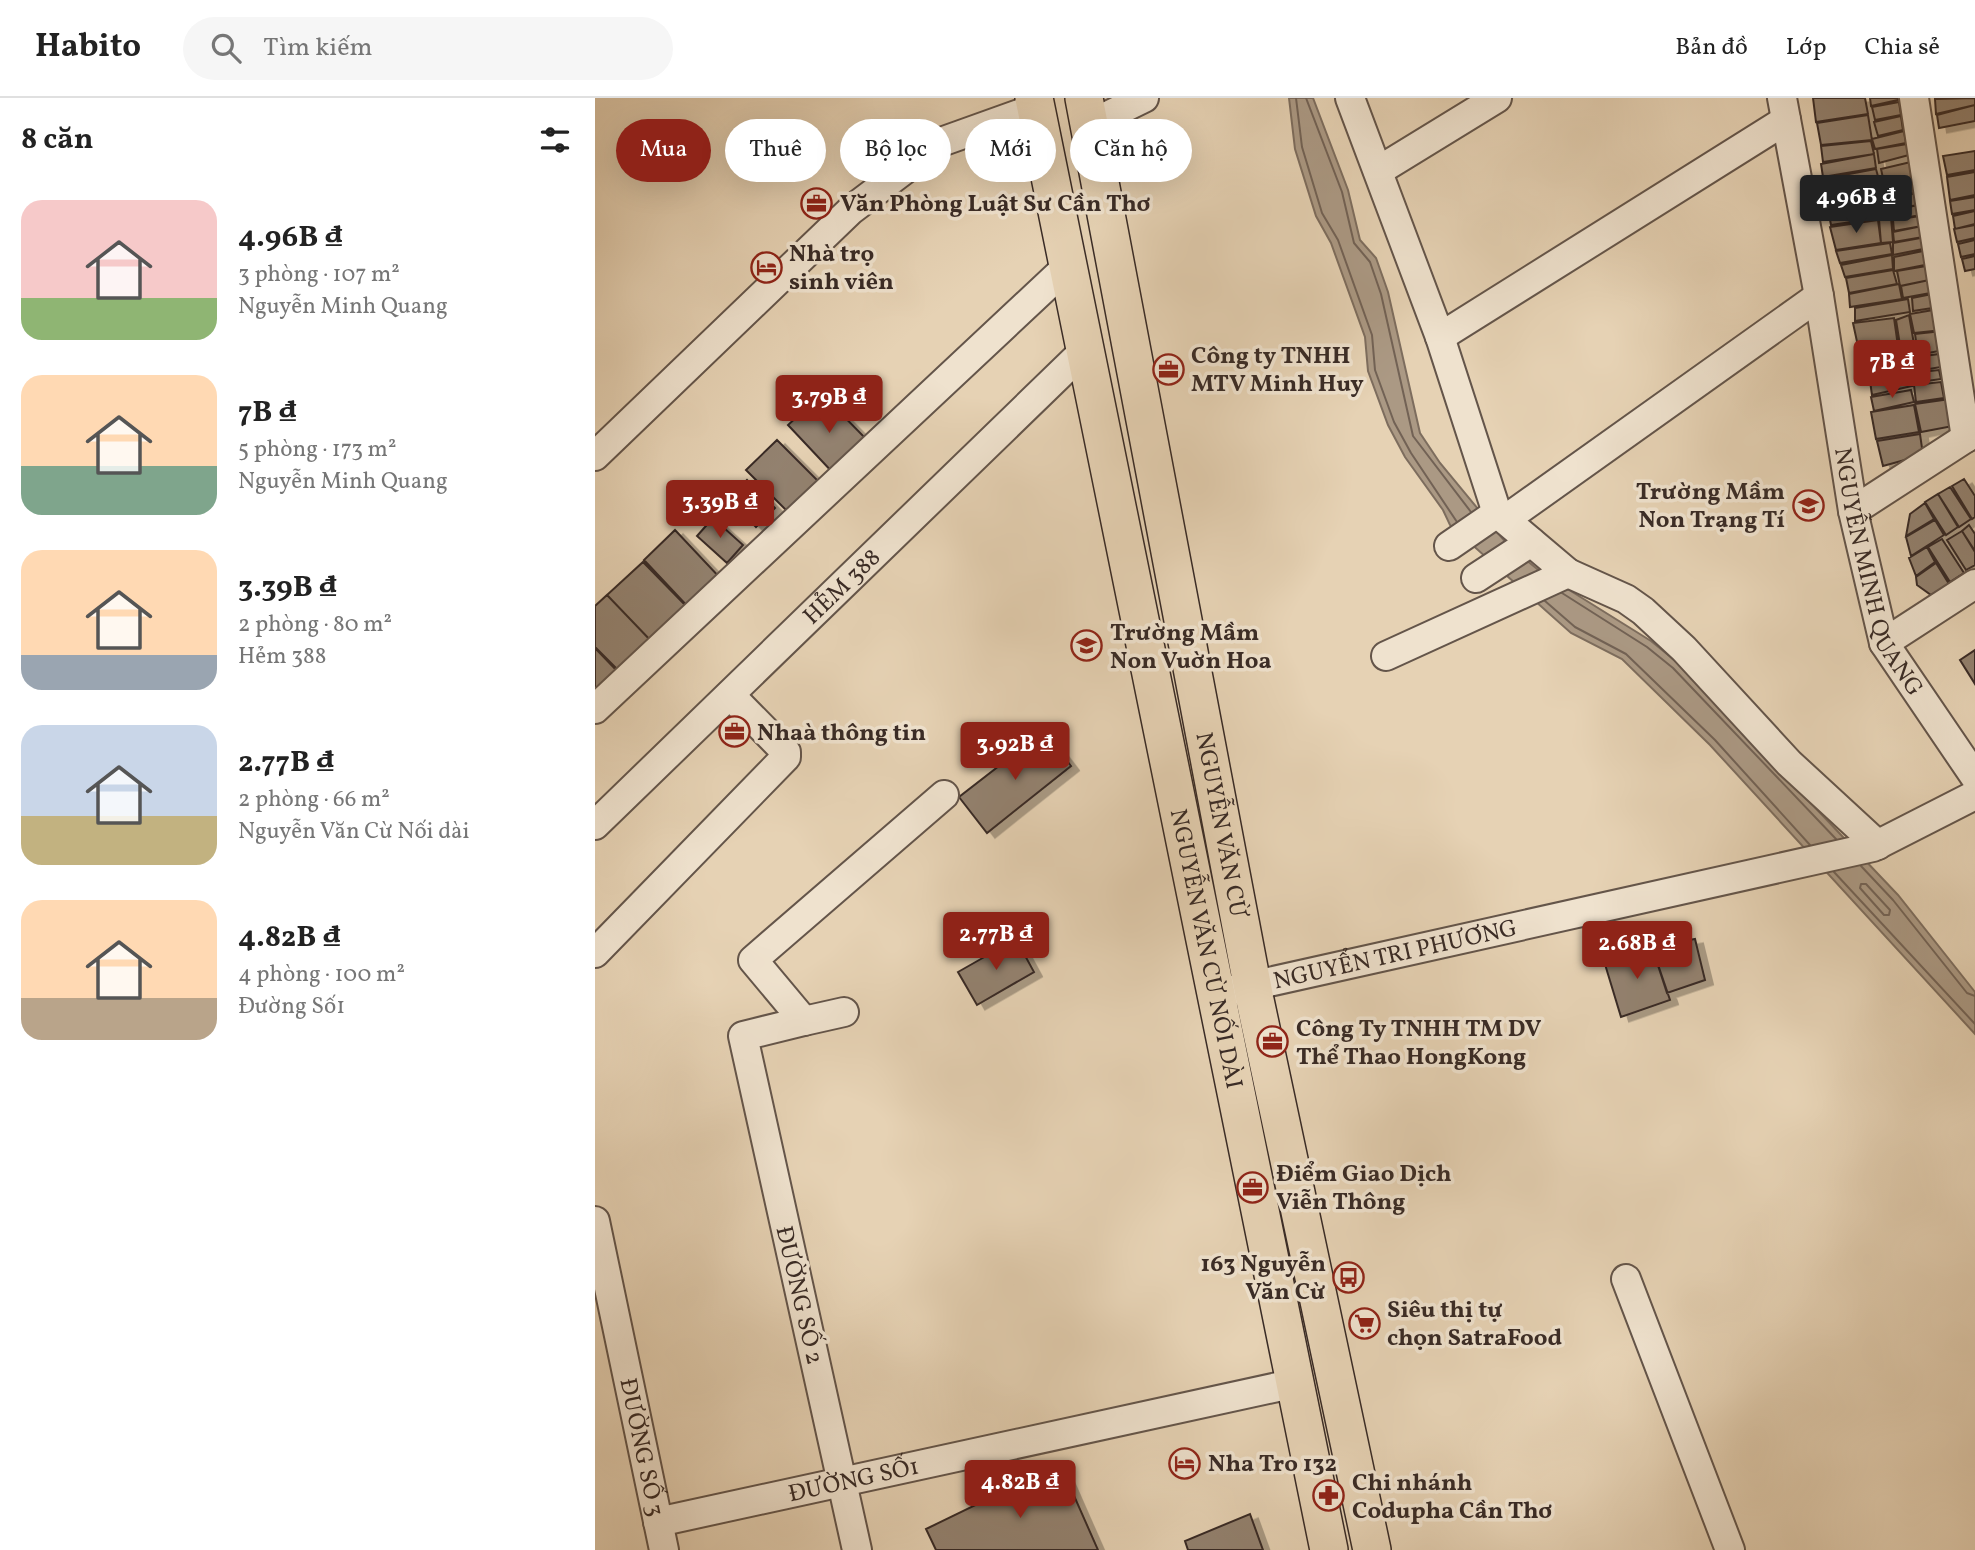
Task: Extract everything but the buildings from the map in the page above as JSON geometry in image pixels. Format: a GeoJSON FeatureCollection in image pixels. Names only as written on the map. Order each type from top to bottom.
{"type":"FeatureCollection","features":[{"type":"Feature","properties":{"kind":"main road"},"geometry":{"type":"LineString","coordinates":[[1035,103],[1086,349]]}},
{"type":"Feature","properties":{"kind":"main road","name":"NGUYỄN VĂN CỪ"},"geometry":{"type":"LineString","coordinates":[[1087,111],[1252,986],[1372,1550]]}},
{"type":"Feature","properties":{"kind":"main road","name":"NGUYỄN VĂN CỪ NỐI DÀI"},"geometry":{"type":"LineString","coordinates":[[1086,349],[1329,1550]]}},
{"type":"Feature","properties":{"kind":"street"},"geometry":{"type":"LineString","coordinates":[[1087,111],[1144,98]]}},
{"type":"Feature","properties":{"kind":"street"},"geometry":{"type":"LineString","coordinates":[[1350,98],[1440,337],[1497,517],[1563,575],[1626,599],[1643,611],[1684,649],[1789,763],[1875,846]]}},
{"type":"Feature","properties":{"kind":"street"},"geometry":{"type":"LineString","coordinates":[[1378,170],[1497,98]]}},
{"type":"Feature","properties":{"kind":"street"},"geometry":{"type":"LineString","coordinates":[[1853,511],[1971,435],[1914,98]]}},
{"type":"Feature","properties":{"kind":"street"},"geometry":{"type":"LineString","coordinates":[[595,457],[851,210],[941,142],[1035,103]]}},
{"type":"Feature","properties":{"kind":"street"},"geometry":{"type":"LineString","coordinates":[[1440,337],[1784,109]]}},
{"type":"Feature","properties":{"kind":"street","name":"NGUYỄN MINH QUANG"},"geometry":{"type":"LineString","coordinates":[[1784,109],[1819,296],[1853,511],[1884,643],[1975,777]]}},
{"type":"Feature","properties":{"kind":"street"},"geometry":{"type":"LineString","coordinates":[[595,709],[1070,264]]}},
{"type":"Feature","properties":{"kind":"street"},"geometry":{"type":"LineString","coordinates":[[1454,542],[1497,517],[1819,296]]}},
{"type":"Feature","properties":{"kind":"street","name":"HẺM 388"},"geometry":{"type":"LineString","coordinates":[[595,825],[1086,349]]}},
{"type":"Feature","properties":{"kind":"street"},"geometry":{"type":"LineString","coordinates":[[1484,573],[1526,545]]}},
{"type":"Feature","properties":{"kind":"street"},"geometry":{"type":"LineString","coordinates":[[1386,656],[1563,575]]}},
{"type":"Feature","properties":{"kind":"street"},"geometry":{"type":"LineString","coordinates":[[1884,643],[1975,584]]}},
{"type":"Feature","properties":{"kind":"street"},"geometry":{"type":"LineString","coordinates":[[595,953],[752,796],[786,757],[786,752],[730,695]]}},
{"type":"Feature","properties":{"kind":"street"},"geometry":{"type":"LineString","coordinates":[[844,1012],[804,1021],[744,968],[944,795]]}},
{"type":"Feature","properties":{"kind":"street","name":"NGUYỂN TRI PHƯƠNG"},"geometry":{"type":"LineString","coordinates":[[1217,994],[1875,846],[1935,818],[1975,795]]}},
{"type":"Feature","properties":{"kind":"street","name":"ĐƯỜNG SỐ 2"},"geometry":{"type":"LineString","coordinates":[[804,1021],[747,1033],[743,1040],[857,1550]]}},
{"type":"Feature","properties":{"kind":"street","name":"ĐƯỜNG SỐ 3"},"geometry":{"type":"LineString","coordinates":[[595,1221],[664,1550]]}},
{"type":"Feature","properties":{"kind":"street"},"geometry":{"type":"LineString","coordinates":[[1626,1279],[1730,1550]]}},
{"type":"Feature","properties":{"kind":"street","name":"ĐƯỜNG SỐ1"},"geometry":{"type":"LineString","coordinates":[[658,1522],[1296,1383]]}},
{"type":"Feature","properties":{"kind":"water"},"geometry":{"type":"Polygon","coordinates":[[[1289,98],[1313,98],[1348,190],[1360,240],[1376,258],[1388,292],[1420,433],[1440,463],[1507,544],[1542,573],[1651,641],[1678,663],[1898,895],[1975,992],[1975,1034],[1710,745],[1622,659],[1571,633],[1450,525],[1443,510],[1405,457],[1388,425],[1368,371],[1365,337],[1331,243],[1316,216],[1295,149],[1289,98]]]}},
{"type":"Feature","properties":{"kind":"place","name":"Văn Phòng Luật Sư Cần Thơ"},"geometry":{"type":"Point","coordinates":[817,203]}},
{"type":"Feature","properties":{"kind":"place","name":"Nhà trọ sinh viên"},"geometry":{"type":"Point","coordinates":[766,267]}},
{"type":"Feature","properties":{"kind":"place","name":"Công ty TNHH MTV Minh Huy"},"geometry":{"type":"Point","coordinates":[1168,369]}},
{"type":"Feature","properties":{"kind":"place","name":"Trường Mầm Non Trạng Tí"},"geometry":{"type":"Point","coordinates":[1808,505]}},
{"type":"Feature","properties":{"kind":"place","name":"Trường Mầm Non Vuờn Hoa"},"geometry":{"type":"Point","coordinates":[1087,646]}},
{"type":"Feature","properties":{"kind":"place","name":"Nhaà thông tin"},"geometry":{"type":"Point","coordinates":[734,732]}},
{"type":"Feature","properties":{"kind":"place","name":"Công Ty TNHH TM DV Thể Thao HongKong"},"geometry":{"type":"Point","coordinates":[1273,1042]}},
{"type":"Feature","properties":{"kind":"place","name":"Điểm Giao Dịch Viễn Thông"},"geometry":{"type":"Point","coordinates":[1253,1187]}},
{"type":"Feature","properties":{"kind":"place","name":"163 Nguyễn Văn Cừ"},"geometry":{"type":"Point","coordinates":[1349,1277]}},
{"type":"Feature","properties":{"kind":"place","name":"Siêu thị tự chọn SatraFood"},"geometry":{"type":"Point","coordinates":[1364,1323]}},
{"type":"Feature","properties":{"kind":"place","name":"Nha Tro 132"},"geometry":{"type":"Point","coordinates":[1185,1463]}},
{"type":"Feature","properties":{"kind":"place","name":"Chi nhánh Codupha Cần Thơ"},"geometry":{"type":"Point","coordinates":[1329,1496]}}]}
